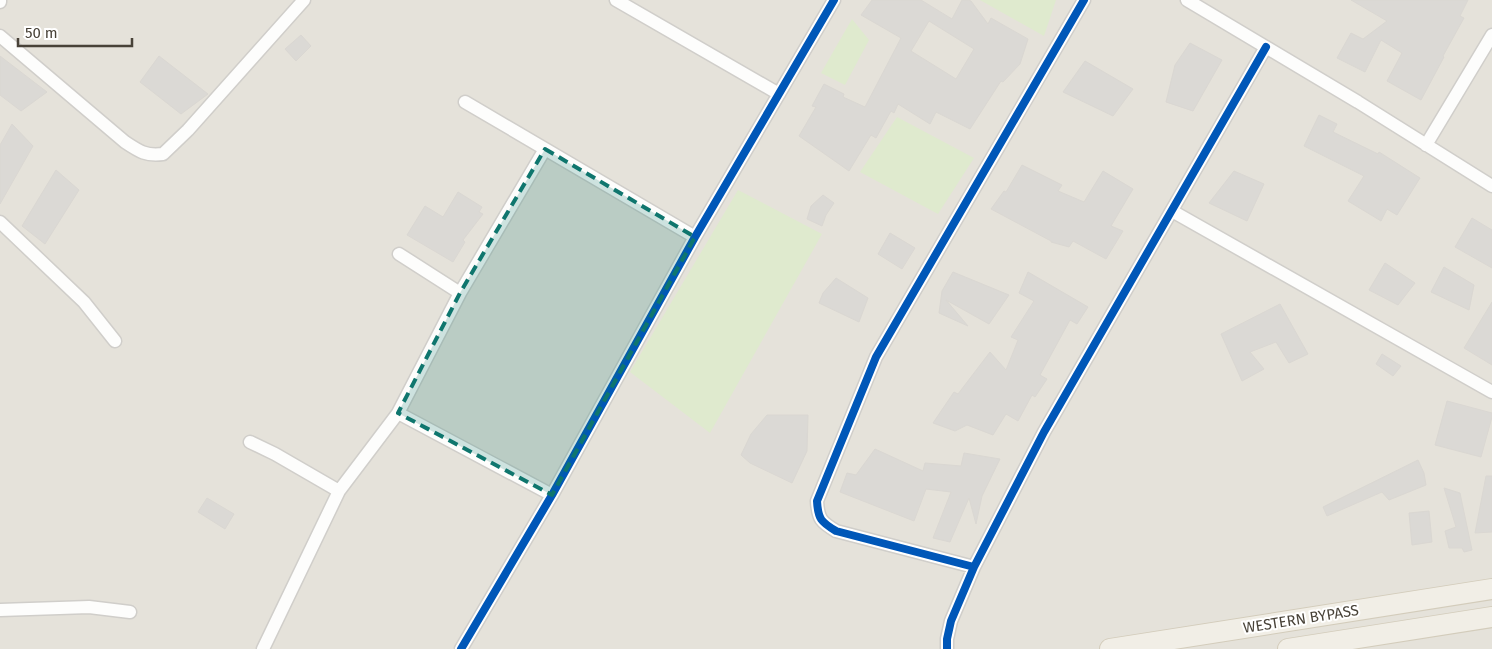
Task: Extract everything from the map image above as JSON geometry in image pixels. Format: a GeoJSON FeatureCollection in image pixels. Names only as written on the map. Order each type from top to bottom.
{"type":"FeatureCollection","features":[{"type":"Feature","properties":{"kind":"main road","name":"WESTERN BYPASS"},"geometry":{"type":"LineString","coordinates":[[1110,649],[1492,589]]}},
{"type":"Feature","properties":{"kind":"main road","name":"WESTERN BYPASS"},"geometry":{"type":"LineString","coordinates":[[1288,649],[1321,646],[1492,617]]}},
{"type":"Feature","properties":{"kind":"street"},"geometry":{"type":"LineString","coordinates":[[0,36],[136,150],[150,155],[163,154],[188,130],[304,0]]}},
{"type":"Feature","properties":{"kind":"street"},"geometry":{"type":"LineString","coordinates":[[616,0],[779,94]]}},
{"type":"Feature","properties":{"kind":"street"},"geometry":{"type":"LineString","coordinates":[[461,649],[552,495],[695,237],[834,0]]}},
{"type":"Feature","properties":{"kind":"street"},"geometry":{"type":"LineString","coordinates":[[974,567],[836,531],[825,524],[818,514],[817,501],[876,357],[1084,0]]}},
{"type":"Feature","properties":{"kind":"street"},"geometry":{"type":"LineString","coordinates":[[1187,0],[1492,186]]}},
{"type":"Feature","properties":{"kind":"street"},"geometry":{"type":"LineString","coordinates":[[1426,145],[1492,34]]}},
{"type":"Feature","properties":{"kind":"street"},"geometry":{"type":"LineString","coordinates":[[947,649],[951,621],[974,567],[1044,432],[1266,47]]}},
{"type":"Feature","properties":{"kind":"street"},"geometry":{"type":"LineString","coordinates":[[464,102],[695,237]]}},
{"type":"Feature","properties":{"kind":"street"},"geometry":{"type":"LineString","coordinates":[[263,649],[339,491],[398,413],[460,293],[545,149]]}},
{"type":"Feature","properties":{"kind":"street"},"geometry":{"type":"LineString","coordinates":[[1172,211],[1492,392]]}},
{"type":"Feature","properties":{"kind":"street"},"geometry":{"type":"LineString","coordinates":[[0,222],[84,302],[115,341]]}},
{"type":"Feature","properties":{"kind":"street"},"geometry":{"type":"LineString","coordinates":[[399,254],[460,293]]}},
{"type":"Feature","properties":{"kind":"street"},"geometry":{"type":"LineString","coordinates":[[398,413],[552,495]]}},
{"type":"Feature","properties":{"kind":"street"},"geometry":{"type":"LineString","coordinates":[[250,442],[275,454],[339,491]]}},
{"type":"Feature","properties":{"kind":"street"},"geometry":{"type":"LineString","coordinates":[[0,610],[89,607],[130,612]]}},
{"type":"Feature","properties":{"kind":"highlighted area"},"geometry":{"type":"Polygon","coordinates":[[[545,149],[695,237],[552,495],[398,413],[460,293],[545,149]]]}},
{"type":"Feature","properties":{"kind":"shaded area"},"geometry":{"type":"Polygon","coordinates":[[[0,0],[1492,0],[1492,649],[0,649],[0,0]]]}},
{"type":"Feature","properties":{"kind":"green space"},"geometry":{"type":"Polygon","coordinates":[[[980,0],[1056,0],[1044,36],[980,0]]]}},
{"type":"Feature","properties":{"kind":"green space"},"geometry":{"type":"Polygon","coordinates":[[[852,19],[869,40],[845,85],[821,73],[852,19]]]}},
{"type":"Feature","properties":{"kind":"green space"},"geometry":{"type":"Polygon","coordinates":[[[897,117],[974,158],[938,214],[860,172],[897,117]]]}},
{"type":"Feature","properties":{"kind":"green space"},"geometry":{"type":"Polygon","coordinates":[[[738,190],[822,234],[710,433],[630,372],[738,190]]]}},
{"type":"Feature","properties":{"kind":"building"},"geometry":{"type":"Polygon","coordinates":[[[872,0],[921,0],[952,19],[962,0],[968,0],[971,1],[988,24],[991,18],[1028,39],[1020,64],[1003,82],[1001,81],[970,129],[936,112],[930,124],[898,104],[894,113],[891,111],[876,138],[871,135],[849,171],[799,136],[816,107],[812,106],[824,84],[844,94],[843,97],[865,107],[901,38],[861,15],[872,0]],[[929,21],[911,51],[956,79],[974,49],[929,21]]]}},
{"type":"Feature","properties":{"kind":"building"},"geometry":{"type":"Polygon","coordinates":[[[1351,0],[1468,0],[1460,16],[1464,18],[1421,100],[1387,81],[1402,53],[1381,40],[1365,72],[1337,58],[1351,33],[1363,39],[1387,21],[1351,0]]]}},
{"type":"Feature","properties":{"kind":"building"},"geometry":{"type":"Polygon","coordinates":[[[301,35],[311,46],[296,61],[285,49],[301,35]]]}},
{"type":"Feature","properties":{"kind":"building"},"geometry":{"type":"Polygon","coordinates":[[[1190,43],[1222,60],[1193,111],[1166,102],[1175,65],[1190,43]]]}},
{"type":"Feature","properties":{"kind":"building"},"geometry":{"type":"Polygon","coordinates":[[[0,56],[47,92],[21,111],[0,95],[0,56]]]}},
{"type":"Feature","properties":{"kind":"building"},"geometry":{"type":"Polygon","coordinates":[[[159,56],[208,94],[181,114],[140,82],[159,56]]]}},
{"type":"Feature","properties":{"kind":"building"},"geometry":{"type":"Polygon","coordinates":[[[1085,61],[1133,89],[1113,116],[1063,92],[1085,61]]]}},
{"type":"Feature","properties":{"kind":"building"},"geometry":{"type":"Polygon","coordinates":[[[1319,115],[1337,124],[1333,132],[1378,154],[1379,152],[1420,178],[1397,215],[1387,209],[1381,221],[1348,201],[1364,176],[1304,146],[1319,115]]]}},
{"type":"Feature","properties":{"kind":"building"},"geometry":{"type":"Polygon","coordinates":[[[12,124],[33,146],[0,204],[0,145],[12,124]]]}},
{"type":"Feature","properties":{"kind":"building"},"geometry":{"type":"Polygon","coordinates":[[[1022,165],[1062,185],[1058,191],[1084,202],[1103,171],[1133,189],[1111,226],[1123,231],[1106,259],[1073,241],[1069,247],[1051,242],[991,209],[1004,191],[1006,192],[1022,165]]]}},
{"type":"Feature","properties":{"kind":"building"},"geometry":{"type":"Polygon","coordinates":[[[56,170],[79,190],[45,244],[22,226],[56,170]]]}},
{"type":"Feature","properties":{"kind":"building"},"geometry":{"type":"Polygon","coordinates":[[[1234,171],[1264,184],[1247,221],[1209,203],[1234,171]]]}},
{"type":"Feature","properties":{"kind":"building"},"geometry":{"type":"Polygon","coordinates":[[[458,192],[482,207],[479,212],[483,214],[463,240],[465,242],[453,262],[407,235],[425,206],[443,217],[458,192]]]}},
{"type":"Feature","properties":{"kind":"building"},"geometry":{"type":"Polygon","coordinates":[[[823,195],[834,203],[826,215],[822,226],[807,219],[811,206],[823,195]]]}},
{"type":"Feature","properties":{"kind":"building"},"geometry":{"type":"Polygon","coordinates":[[[1472,218],[1492,230],[1492,268],[1455,247],[1472,218]]]}},
{"type":"Feature","properties":{"kind":"building"},"geometry":{"type":"Polygon","coordinates":[[[890,233],[915,248],[902,269],[878,254],[890,233]]]}},
{"type":"Feature","properties":{"kind":"building"},"geometry":{"type":"Polygon","coordinates":[[[1385,263],[1415,283],[1398,305],[1369,290],[1385,263]]]}},
{"type":"Feature","properties":{"kind":"building"},"geometry":{"type":"Polygon","coordinates":[[[1444,267],[1474,285],[1469,310],[1431,292],[1444,267]]]}},
{"type":"Feature","properties":{"kind":"building"},"geometry":{"type":"Polygon","coordinates":[[[953,272],[1009,295],[989,324],[946,300],[968,326],[939,313],[942,291],[953,272]]]}},
{"type":"Feature","properties":{"kind":"building"},"geometry":{"type":"Polygon","coordinates":[[[1028,272],[1088,307],[1077,324],[1070,320],[1040,375],[1047,379],[1035,397],[1032,395],[1018,421],[1006,414],[993,435],[967,425],[955,431],[933,423],[954,392],[958,394],[990,352],[1006,370],[1018,340],[1011,337],[1034,301],[1019,293],[1028,272]]]}},
{"type":"Feature","properties":{"kind":"building"},"geometry":{"type":"Polygon","coordinates":[[[836,278],[868,298],[859,322],[819,303],[823,293],[836,278]]]}},
{"type":"Feature","properties":{"kind":"building"},"geometry":{"type":"Polygon","coordinates":[[[1492,302],[1492,365],[1464,348],[1492,302]]]}},
{"type":"Feature","properties":{"kind":"building"},"geometry":{"type":"Polygon","coordinates":[[[1280,304],[1308,354],[1289,363],[1276,342],[1250,352],[1264,369],[1242,381],[1221,334],[1280,304]]]}},
{"type":"Feature","properties":{"kind":"building"},"geometry":{"type":"Polygon","coordinates":[[[1382,354],[1401,366],[1393,376],[1376,364],[1382,354]]]}},
{"type":"Feature","properties":{"kind":"building"},"geometry":{"type":"Polygon","coordinates":[[[1447,401],[1492,413],[1481,457],[1435,445],[1447,401]]]}},
{"type":"Feature","properties":{"kind":"building"},"geometry":{"type":"Polygon","coordinates":[[[767,415],[808,415],[807,451],[792,483],[750,463],[741,455],[751,434],[767,415]]]}},
{"type":"Feature","properties":{"kind":"building"},"geometry":{"type":"Polygon","coordinates":[[[875,449],[923,471],[925,463],[961,466],[964,453],[1000,459],[982,496],[976,524],[969,498],[950,542],[933,538],[951,492],[926,489],[914,521],[840,492],[847,473],[856,475],[875,449]]]}},
{"type":"Feature","properties":{"kind":"building"},"geometry":{"type":"Polygon","coordinates":[[[1418,460],[1424,473],[1426,485],[1389,500],[1382,492],[1327,516],[1323,507],[1418,460]]]}},
{"type":"Feature","properties":{"kind":"building"},"geometry":{"type":"Polygon","coordinates":[[[1486,476],[1492,476],[1492,532],[1475,533],[1486,476]]]}},
{"type":"Feature","properties":{"kind":"building"},"geometry":{"type":"Polygon","coordinates":[[[1444,488],[1460,493],[1472,550],[1464,552],[1462,548],[1449,548],[1445,531],[1456,527],[1444,488]]]}},
{"type":"Feature","properties":{"kind":"building"},"geometry":{"type":"Polygon","coordinates":[[[207,498],[234,514],[225,529],[198,512],[207,498]]]}},
{"type":"Feature","properties":{"kind":"building"},"geometry":{"type":"Polygon","coordinates":[[[1429,511],[1432,542],[1412,545],[1409,513],[1429,511]]]}},
{"type":"Feature","properties":{"kind":"cycle path"},"geometry":{"type":"LineString","coordinates":[[461,649],[552,495],[695,237],[834,0]]}},
{"type":"Feature","properties":{"kind":"cycle path"},"geometry":{"type":"LineString","coordinates":[[974,567],[836,531],[821,519],[817,501],[876,357],[1084,0]]}},
{"type":"Feature","properties":{"kind":"cycle path"},"geometry":{"type":"LineString","coordinates":[[947,649],[951,621],[974,567],[1044,432],[1266,47]]}}]}
